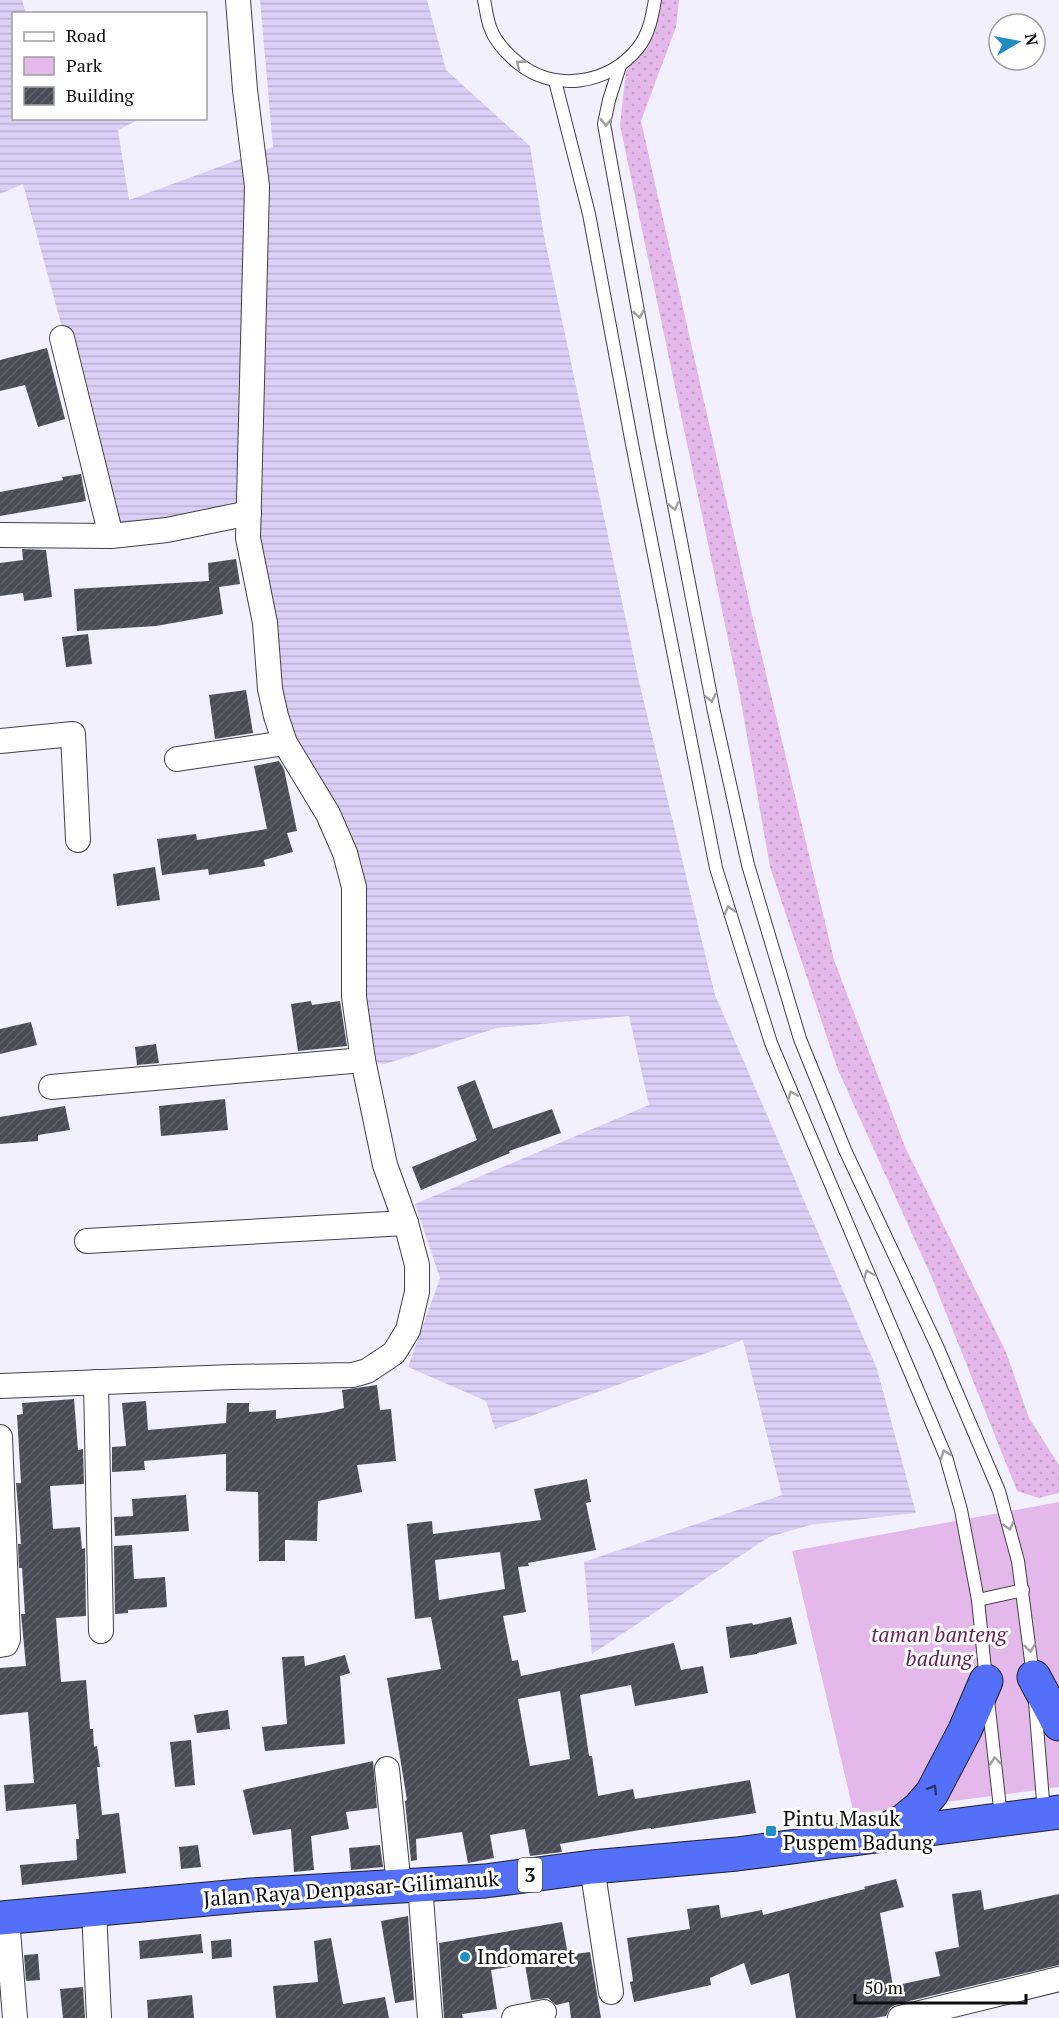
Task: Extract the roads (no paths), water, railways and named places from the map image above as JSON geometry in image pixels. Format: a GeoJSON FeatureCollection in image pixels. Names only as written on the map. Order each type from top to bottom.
{"type":"FeatureCollection","features":[{"type":"Feature","properties":{"kind":"highway"},"geometry":{"type":"LineString","coordinates":[[1034,1677],[1059,1724]]}},
{"type":"Feature","properties":{"kind":"highway"},"geometry":{"type":"LineString","coordinates":[[872,1837],[903,1821],[932,1793],[965,1730],[986,1681]]}},
{"type":"Feature","properties":{"kind":"highway","name":"Jalan Raya Denpasar-Gilimanuk"},"geometry":{"type":"LineString","coordinates":[[4,1918],[251,1895],[485,1881],[592,1867],[737,1854],[1051,1813]]}},
{"type":"Feature","properties":{"kind":"street"},"geometry":{"type":"LineString","coordinates":[[0,1386],[353,1375],[367,1371],[394,1353],[408,1330],[417,1293],[417,1264],[406,1223],[385,1165],[363,1060],[354,997],[354,887],[345,853],[328,814],[285,743],[270,689],[265,623],[248,538],[257,186],[245,90],[238,0]]}},
{"type":"Feature","properties":{"kind":"street"},"geometry":{"type":"LineString","coordinates":[[62,338],[111,536]]}},
{"type":"Feature","properties":{"kind":"street"},"geometry":{"type":"LineString","coordinates":[[0,535],[111,536],[167,530],[249,513]]}},
{"type":"Feature","properties":{"kind":"street"},"geometry":{"type":"LineString","coordinates":[[0,741],[73,734],[78,840]]}},
{"type":"Feature","properties":{"kind":"street"},"geometry":{"type":"LineString","coordinates":[[177,759],[285,743]]}},
{"type":"Feature","properties":{"kind":"street"},"geometry":{"type":"LineString","coordinates":[[51,1087],[363,1060]]}},
{"type":"Feature","properties":{"kind":"street"},"geometry":{"type":"LineString","coordinates":[[87,1241],[406,1223]]}},
{"type":"Feature","properties":{"kind":"street"},"geometry":{"type":"LineString","coordinates":[[96,1382],[101,1630]]}},
{"type":"Feature","properties":{"kind":"street"},"geometry":{"type":"LineString","coordinates":[[0,1437],[8,1639],[6,1644],[0,1645]]}},
{"type":"Feature","properties":{"kind":"street"},"geometry":{"type":"LineString","coordinates":[[387,1769],[409,1885],[430,2018]]}},
{"type":"Feature","properties":{"kind":"street"},"geometry":{"type":"LineString","coordinates":[[592,1867],[611,1992]]}},
{"type":"Feature","properties":{"kind":"street"},"geometry":{"type":"LineString","coordinates":[[93,1910],[99,2018]]}},
{"type":"Feature","properties":{"kind":"street"},"geometry":{"type":"LineString","coordinates":[[4,1918],[15,2018]]}},
{"type":"Feature","properties":{"kind":"street"},"geometry":{"type":"LineString","coordinates":[[900,2018],[1059,1979]]}},
{"type":"Feature","properties":{"kind":"street"},"geometry":{"type":"LineString","coordinates":[[514,2018],[544,2012]]}},
{"type":"Feature","properties":{"kind":"lane"},"geometry":{"type":"LineString","coordinates":[[484,0],[490,28],[506,53],[528,71],[555,81],[578,82],[599,77],[620,66],[639,47],[651,22],[655,0]]}},
{"type":"Feature","properties":{"kind":"lane"},"geometry":{"type":"LineString","coordinates":[[620,66],[604,124],[709,689],[748,865],[800,1039],[845,1150],[937,1346],[999,1491],[1018,1561],[1023,1590],[1051,1813]]}},
{"type":"Feature","properties":{"kind":"lane"},"geometry":{"type":"LineString","coordinates":[[555,81],[589,214],[716,868],[771,1043],[946,1457],[961,1510],[978,1600],[1001,1820]]}},
{"type":"Feature","properties":{"kind":"lane"},"geometry":{"type":"LineString","coordinates":[[978,1600],[1023,1590]]}},
{"type":"Feature","properties":{"kind":"place","name":"Pintu Masuk Puspem Badung"},"geometry":{"type":"Point","coordinates":[771,1831]}},
{"type":"Feature","properties":{"kind":"place","name":"Indomaret"},"geometry":{"type":"Point","coordinates":[465,1957]}},
{"type":"Feature","properties":{"kind":"park label","name":"taman banteng badung"},"geometry":{"type":"Point","coordinates":[939,1647]}}]}
